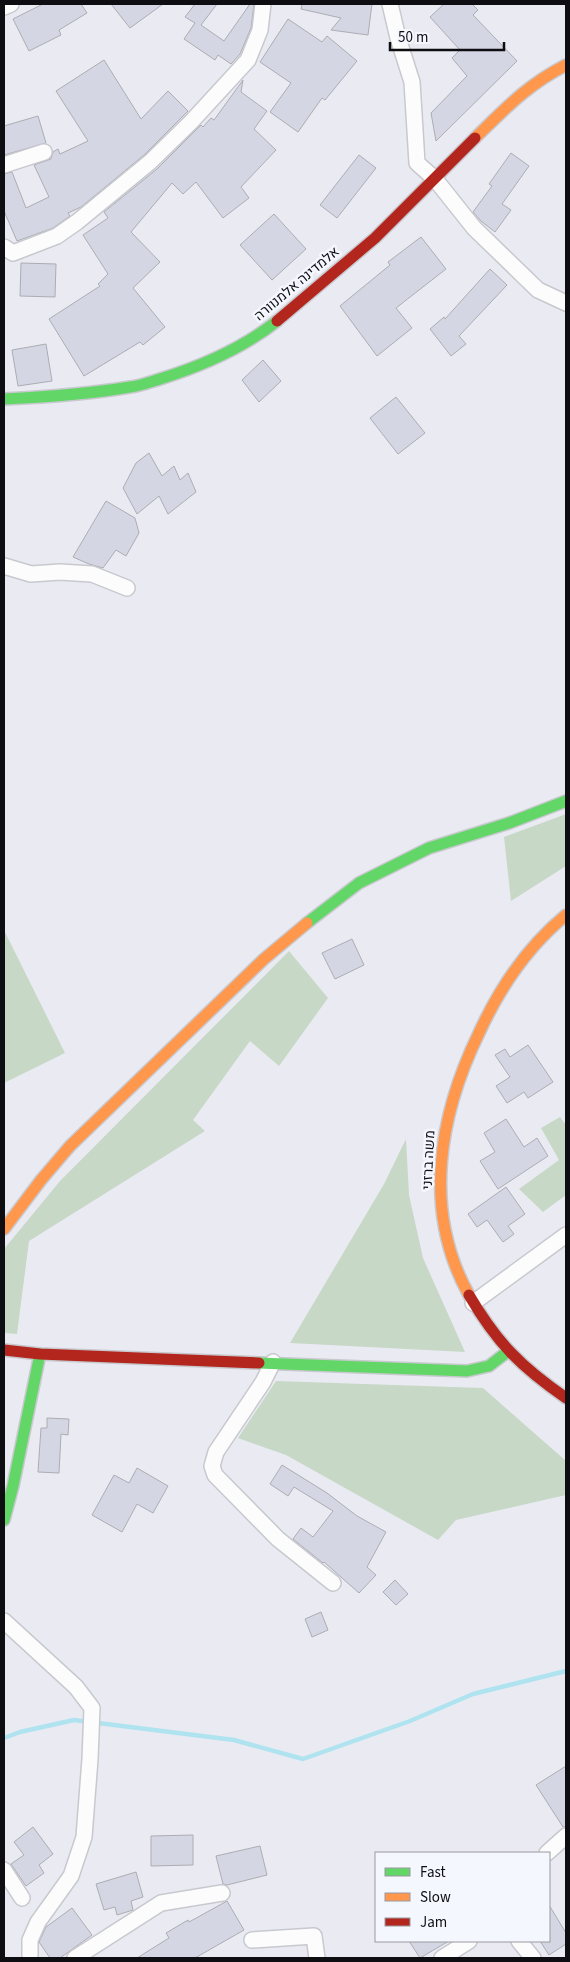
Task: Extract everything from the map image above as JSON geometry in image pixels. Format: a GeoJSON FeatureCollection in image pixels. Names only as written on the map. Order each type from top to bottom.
{"type":"FeatureCollection","features":[{"type":"Feature","properties":{"kind":"street"},"geometry":{"type":"LineString","coordinates":[[4,7],[11,4]]}},
{"type":"Feature","properties":{"kind":"street"},"geometry":{"type":"LineString","coordinates":[[4,247],[13,253],[57,236],[103,202],[150,162],[192,122],[248,60],[260,30],[263,4]]}},
{"type":"Feature","properties":{"kind":"street"},"geometry":{"type":"LineString","coordinates":[[390,4],[398,38],[412,82],[416,163],[436,179],[474,228],[538,290],[566,303]]}},
{"type":"Feature","properties":{"kind":"street","name":"אלמדינה אלמנוורה"},"geometry":{"type":"LineString","coordinates":[[4,399],[44,397],[132,387],[180,373],[225,355],[257,337],[375,238],[436,179],[475,136],[522,92],[548,74],[566,66]]}},
{"type":"Feature","properties":{"kind":"street"},"geometry":{"type":"LineString","coordinates":[[4,165],[44,152]]}},
{"type":"Feature","properties":{"kind":"street"},"geometry":{"type":"LineString","coordinates":[[4,566],[31,574],[60,572],[92,574],[127,588]]}},
{"type":"Feature","properties":{"kind":"street"},"geometry":{"type":"LineString","coordinates":[[4,1229],[41,1180],[70,1146],[264,959],[331,904],[359,883],[430,848],[509,823],[566,801]]}},
{"type":"Feature","properties":{"kind":"street","name":"משה ברזני"},"geometry":{"type":"LineString","coordinates":[[566,915],[552,925],[534,944],[505,984],[487,1016],[458,1078],[449,1108],[442,1141],[441,1170],[444,1215],[449,1248],[463,1284],[473,1303],[507,1352],[523,1368],[566,1398]]}},
{"type":"Feature","properties":{"kind":"street"},"geometry":{"type":"LineString","coordinates":[[473,1303],[566,1235]]}},
{"type":"Feature","properties":{"kind":"street"},"geometry":{"type":"LineString","coordinates":[[4,1350],[40,1354],[467,1371],[484,1369],[496,1362],[507,1352]]}},
{"type":"Feature","properties":{"kind":"street"},"geometry":{"type":"LineString","coordinates":[[4,1520],[13,1486],[40,1354]]}},
{"type":"Feature","properties":{"kind":"street"},"geometry":{"type":"LineString","coordinates":[[273,1362],[263,1382],[216,1452],[212,1466],[215,1475],[278,1539],[333,1583]]}},
{"type":"Feature","properties":{"kind":"street"},"geometry":{"type":"LineString","coordinates":[[4,1622],[76,1687],[92,1708],[84,1837],[71,1876],[38,1922],[30,1940],[30,1958]]}},
{"type":"Feature","properties":{"kind":"street"},"geometry":{"type":"LineString","coordinates":[[548,1852],[566,1836]]}},
{"type":"Feature","properties":{"kind":"street"},"geometry":{"type":"LineString","coordinates":[[4,1870],[22,1898]]}},
{"type":"Feature","properties":{"kind":"street"},"geometry":{"type":"LineString","coordinates":[[75,1958],[162,1903],[222,1893]]}},
{"type":"Feature","properties":{"kind":"street"},"geometry":{"type":"LineString","coordinates":[[252,1940],[314,1936],[317,1958]]}},
{"type":"Feature","properties":{"kind":"street"},"geometry":{"type":"LineString","coordinates":[[442,1958],[467,1942]]}},
{"type":"Feature","properties":{"kind":"street"},"geometry":{"type":"LineString","coordinates":[[520,1942],[533,1958]]}},
{"type":"Feature","properties":{"kind":"green space"},"geometry":{"type":"Polygon","coordinates":[[[566,814],[566,866],[511,901],[504,837],[566,814]]]}},
{"type":"Feature","properties":{"kind":"green space"},"geometry":{"type":"Polygon","coordinates":[[[4,930],[65,1053],[4,1083],[4,930]]]}},
{"type":"Feature","properties":{"kind":"green space"},"geometry":{"type":"Polygon","coordinates":[[[289,951],[328,998],[279,1066],[250,1041],[193,1120],[205,1131],[29,1241],[17,1334],[4,1333],[4,1249],[60,1181],[289,951]]]}},
{"type":"Feature","properties":{"kind":"green space"},"geometry":{"type":"Polygon","coordinates":[[[560,1117],[566,1125],[566,1195],[543,1212],[519,1189],[559,1160],[541,1128],[560,1117]]]}},
{"type":"Feature","properties":{"kind":"green space"},"geometry":{"type":"Polygon","coordinates":[[[406,1139],[409,1195],[423,1258],[465,1352],[290,1343],[384,1184],[406,1139]]]}},
{"type":"Feature","properties":{"kind":"green space"},"geometry":{"type":"Polygon","coordinates":[[[276,1381],[483,1388],[566,1461],[566,1495],[456,1520],[438,1540],[286,1455],[238,1438],[276,1381]]]}},
{"type":"Feature","properties":{"kind":"building"},"geometry":{"type":"Polygon","coordinates":[[[43,4],[81,4],[87,13],[59,30],[61,35],[29,51],[13,19],[43,4]]]}},
{"type":"Feature","properties":{"kind":"building"},"geometry":{"type":"Polygon","coordinates":[[[111,4],[163,4],[130,28],[111,4]]]}},
{"type":"Feature","properties":{"kind":"building"},"geometry":{"type":"Polygon","coordinates":[[[195,4],[217,4],[201,25],[224,41],[250,4],[254,4],[251,28],[240,54],[231,64],[218,55],[215,60],[184,39],[195,23],[185,17],[195,4]]]}},
{"type":"Feature","properties":{"kind":"building"},"geometry":{"type":"Polygon","coordinates":[[[302,4],[372,4],[368,35],[331,30],[341,18],[301,9],[302,4]]]}},
{"type":"Feature","properties":{"kind":"building"},"geometry":{"type":"Polygon","coordinates":[[[444,4],[472,4],[478,10],[473,15],[517,61],[436,141],[431,113],[467,76],[452,58],[460,50],[430,17],[444,4]]]}},
{"type":"Feature","properties":{"kind":"building"},"geometry":{"type":"Polygon","coordinates":[[[288,19],[322,42],[327,36],[357,61],[325,100],[322,98],[298,132],[270,112],[291,83],[260,62],[288,19]]]}},
{"type":"Feature","properties":{"kind":"building"},"geometry":{"type":"Polygon","coordinates":[[[104,60],[141,119],[168,91],[188,111],[144,155],[81,207],[68,213],[70,216],[53,228],[17,241],[4,211],[4,174],[12,172],[26,208],[49,197],[34,165],[51,159],[53,152],[58,149],[60,154],[88,141],[56,91],[104,60]]]}},
{"type":"Feature","properties":{"kind":"building"},"geometry":{"type":"Polygon","coordinates":[[[243,80],[241,92],[267,111],[254,129],[276,150],[241,187],[249,198],[223,218],[196,182],[183,194],[172,183],[131,232],[160,262],[133,288],[165,327],[143,345],[140,342],[84,376],[49,319],[100,286],[98,284],[108,274],[83,235],[108,218],[104,212],[157,169],[201,125],[203,127],[211,118],[214,120],[243,80]]]}},
{"type":"Feature","properties":{"kind":"building"},"geometry":{"type":"Polygon","coordinates":[[[38,116],[46,143],[4,155],[4,126],[38,116]]]}},
{"type":"Feature","properties":{"kind":"building"},"geometry":{"type":"Polygon","coordinates":[[[511,153],[529,166],[502,204],[511,210],[495,232],[473,212],[492,186],[489,184],[511,153]]]}},
{"type":"Feature","properties":{"kind":"building"},"geometry":{"type":"Polygon","coordinates":[[[359,155],[376,168],[337,218],[320,205],[359,155]]]}},
{"type":"Feature","properties":{"kind":"building"},"geometry":{"type":"Polygon","coordinates":[[[274,214],[306,249],[272,280],[240,245],[274,214]]]}},
{"type":"Feature","properties":{"kind":"building"},"geometry":{"type":"Polygon","coordinates":[[[421,237],[446,269],[396,308],[412,328],[377,356],[340,306],[390,265],[388,262],[421,237]]]}},
{"type":"Feature","properties":{"kind":"building"},"geometry":{"type":"Polygon","coordinates":[[[21,263],[56,264],[55,297],[20,296],[21,263]]]}},
{"type":"Feature","properties":{"kind":"building"},"geometry":{"type":"Polygon","coordinates":[[[490,269],[507,285],[459,336],[466,344],[451,356],[430,329],[444,317],[445,319],[490,269]]]}},
{"type":"Feature","properties":{"kind":"building"},"geometry":{"type":"Polygon","coordinates":[[[46,344],[52,381],[18,386],[12,350],[46,344]]]}},
{"type":"Feature","properties":{"kind":"building"},"geometry":{"type":"Polygon","coordinates":[[[263,360],[281,381],[259,402],[242,380],[263,360]]]}},
{"type":"Feature","properties":{"kind":"building"},"geometry":{"type":"Polygon","coordinates":[[[396,397],[425,433],[398,454],[370,418],[396,397]]]}},
{"type":"Feature","properties":{"kind":"building"},"geometry":{"type":"Polygon","coordinates":[[[149,453],[162,476],[174,466],[180,480],[188,473],[196,492],[168,514],[159,496],[137,514],[123,488],[136,463],[149,453]]]}},
{"type":"Feature","properties":{"kind":"building"},"geometry":{"type":"Polygon","coordinates":[[[106,501],[135,518],[139,533],[126,556],[116,550],[103,568],[73,557],[106,501]]]}},
{"type":"Feature","properties":{"kind":"building"},"geometry":{"type":"Polygon","coordinates":[[[352,939],[364,965],[335,979],[322,953],[352,939]]]}},
{"type":"Feature","properties":{"kind":"building"},"geometry":{"type":"Polygon","coordinates":[[[528,1045],[553,1082],[528,1098],[524,1092],[507,1103],[496,1086],[510,1077],[495,1055],[505,1049],[510,1057],[528,1045]]]}},
{"type":"Feature","properties":{"kind":"building"},"geometry":{"type":"Polygon","coordinates":[[[506,1119],[524,1147],[537,1138],[548,1156],[498,1189],[480,1161],[495,1152],[484,1133],[506,1119]]]}},
{"type":"Feature","properties":{"kind":"building"},"geometry":{"type":"Polygon","coordinates":[[[506,1187],[525,1214],[508,1226],[514,1234],[503,1242],[487,1220],[477,1227],[468,1214],[506,1187]]]}},
{"type":"Feature","properties":{"kind":"building"},"geometry":{"type":"Polygon","coordinates":[[[47,1418],[69,1419],[68,1435],[61,1434],[59,1473],[38,1472],[41,1428],[47,1428],[47,1418]]]}},
{"type":"Feature","properties":{"kind":"building"},"geometry":{"type":"Polygon","coordinates":[[[282,1465],[327,1493],[357,1516],[386,1532],[367,1567],[376,1575],[359,1593],[324,1562],[293,1539],[301,1528],[313,1537],[333,1511],[294,1487],[288,1496],[270,1484],[282,1465]]]}},
{"type":"Feature","properties":{"kind":"building"},"geometry":{"type":"Polygon","coordinates":[[[137,1468],[168,1486],[153,1513],[137,1504],[122,1532],[92,1515],[114,1475],[129,1483],[137,1468]]]}},
{"type":"Feature","properties":{"kind":"building"},"geometry":{"type":"Polygon","coordinates":[[[395,1580],[408,1594],[396,1605],[383,1592],[395,1580]]]}},
{"type":"Feature","properties":{"kind":"building"},"geometry":{"type":"Polygon","coordinates":[[[321,1612],[328,1630],[312,1637],[305,1619],[321,1612]]]}},
{"type":"Feature","properties":{"kind":"building"},"geometry":{"type":"Polygon","coordinates":[[[566,1766],[566,1827],[563,1827],[536,1785],[566,1766]]]}},
{"type":"Feature","properties":{"kind":"building"},"geometry":{"type":"Polygon","coordinates":[[[33,1827],[53,1854],[39,1865],[44,1873],[26,1886],[11,1864],[24,1855],[14,1842],[33,1827]]]}},
{"type":"Feature","properties":{"kind":"building"},"geometry":{"type":"Polygon","coordinates":[[[193,1835],[193,1865],[151,1866],[151,1836],[193,1835]]]}},
{"type":"Feature","properties":{"kind":"building"},"geometry":{"type":"Polygon","coordinates":[[[260,1846],[267,1875],[227,1885],[223,1884],[216,1856],[260,1846]]]}},
{"type":"Feature","properties":{"kind":"building"},"geometry":{"type":"Polygon","coordinates":[[[136,1872],[143,1897],[131,1901],[133,1910],[117,1915],[115,1907],[104,1910],[96,1884],[136,1872]]]}},
{"type":"Feature","properties":{"kind":"building"},"geometry":{"type":"Polygon","coordinates":[[[227,1901],[244,1930],[195,1958],[137,1958],[169,1938],[166,1933],[227,1901]]]}},
{"type":"Feature","properties":{"kind":"building"},"geometry":{"type":"Polygon","coordinates":[[[550,1907],[566,1933],[566,1944],[549,1955],[541,1942],[550,1942],[550,1907]]]}},
{"type":"Feature","properties":{"kind":"building"},"geometry":{"type":"Polygon","coordinates":[[[72,1908],[92,1935],[60,1958],[50,1958],[39,1942],[46,1927],[72,1908]]]}},
{"type":"Feature","properties":{"kind":"building"},"geometry":{"type":"Polygon","coordinates":[[[410,1942],[447,1942],[420,1958],[410,1942]]]}},
{"type":"Feature","properties":{"kind":"waterway"},"geometry":{"type":"LineString","coordinates":[[4,1738],[20,1732],[74,1720],[234,1740],[303,1759],[410,1721],[473,1694],[566,1671]]}},
{"type":"Feature","properties":{"kind":"traffic: fast"},"geometry":{"type":"LineString","coordinates":[[4,399],[83,393],[145,384],[221,356],[250,340],[277,321]]}},
{"type":"Feature","properties":{"kind":"traffic: fast"},"geometry":{"type":"LineString","coordinates":[[307,923],[359,883],[429,848],[509,823],[566,801]]}},
{"type":"Feature","properties":{"kind":"traffic: fast"},"geometry":{"type":"LineString","coordinates":[[259,1363],[467,1371],[489,1366],[507,1352]]}},
{"type":"Feature","properties":{"kind":"traffic: fast"},"geometry":{"type":"LineString","coordinates":[[4,1520],[13,1486],[40,1354]]}},
{"type":"Feature","properties":{"kind":"traffic: slow"},"geometry":{"type":"LineString","coordinates":[[475,138],[528,89],[566,65]]}},
{"type":"Feature","properties":{"kind":"traffic: slow"},"geometry":{"type":"LineString","coordinates":[[469,1295],[454,1263],[445,1230],[441,1197],[441,1163],[454,1097],[465,1064],[487,1016],[505,984],[539,940],[566,915]]}},
{"type":"Feature","properties":{"kind":"traffic: slow"},"geometry":{"type":"LineString","coordinates":[[4,1229],[41,1180],[70,1146],[264,959],[307,923]]}},
{"type":"Feature","properties":{"kind":"traffic: jam"},"geometry":{"type":"LineString","coordinates":[[277,321],[375,238],[475,138]]}},
{"type":"Feature","properties":{"kind":"traffic: jam"},"geometry":{"type":"LineString","coordinates":[[469,1295],[479,1312],[511,1353],[536,1376],[566,1398]]}},
{"type":"Feature","properties":{"kind":"traffic: jam"},"geometry":{"type":"LineString","coordinates":[[4,1350],[40,1354],[259,1363]]}}]}
